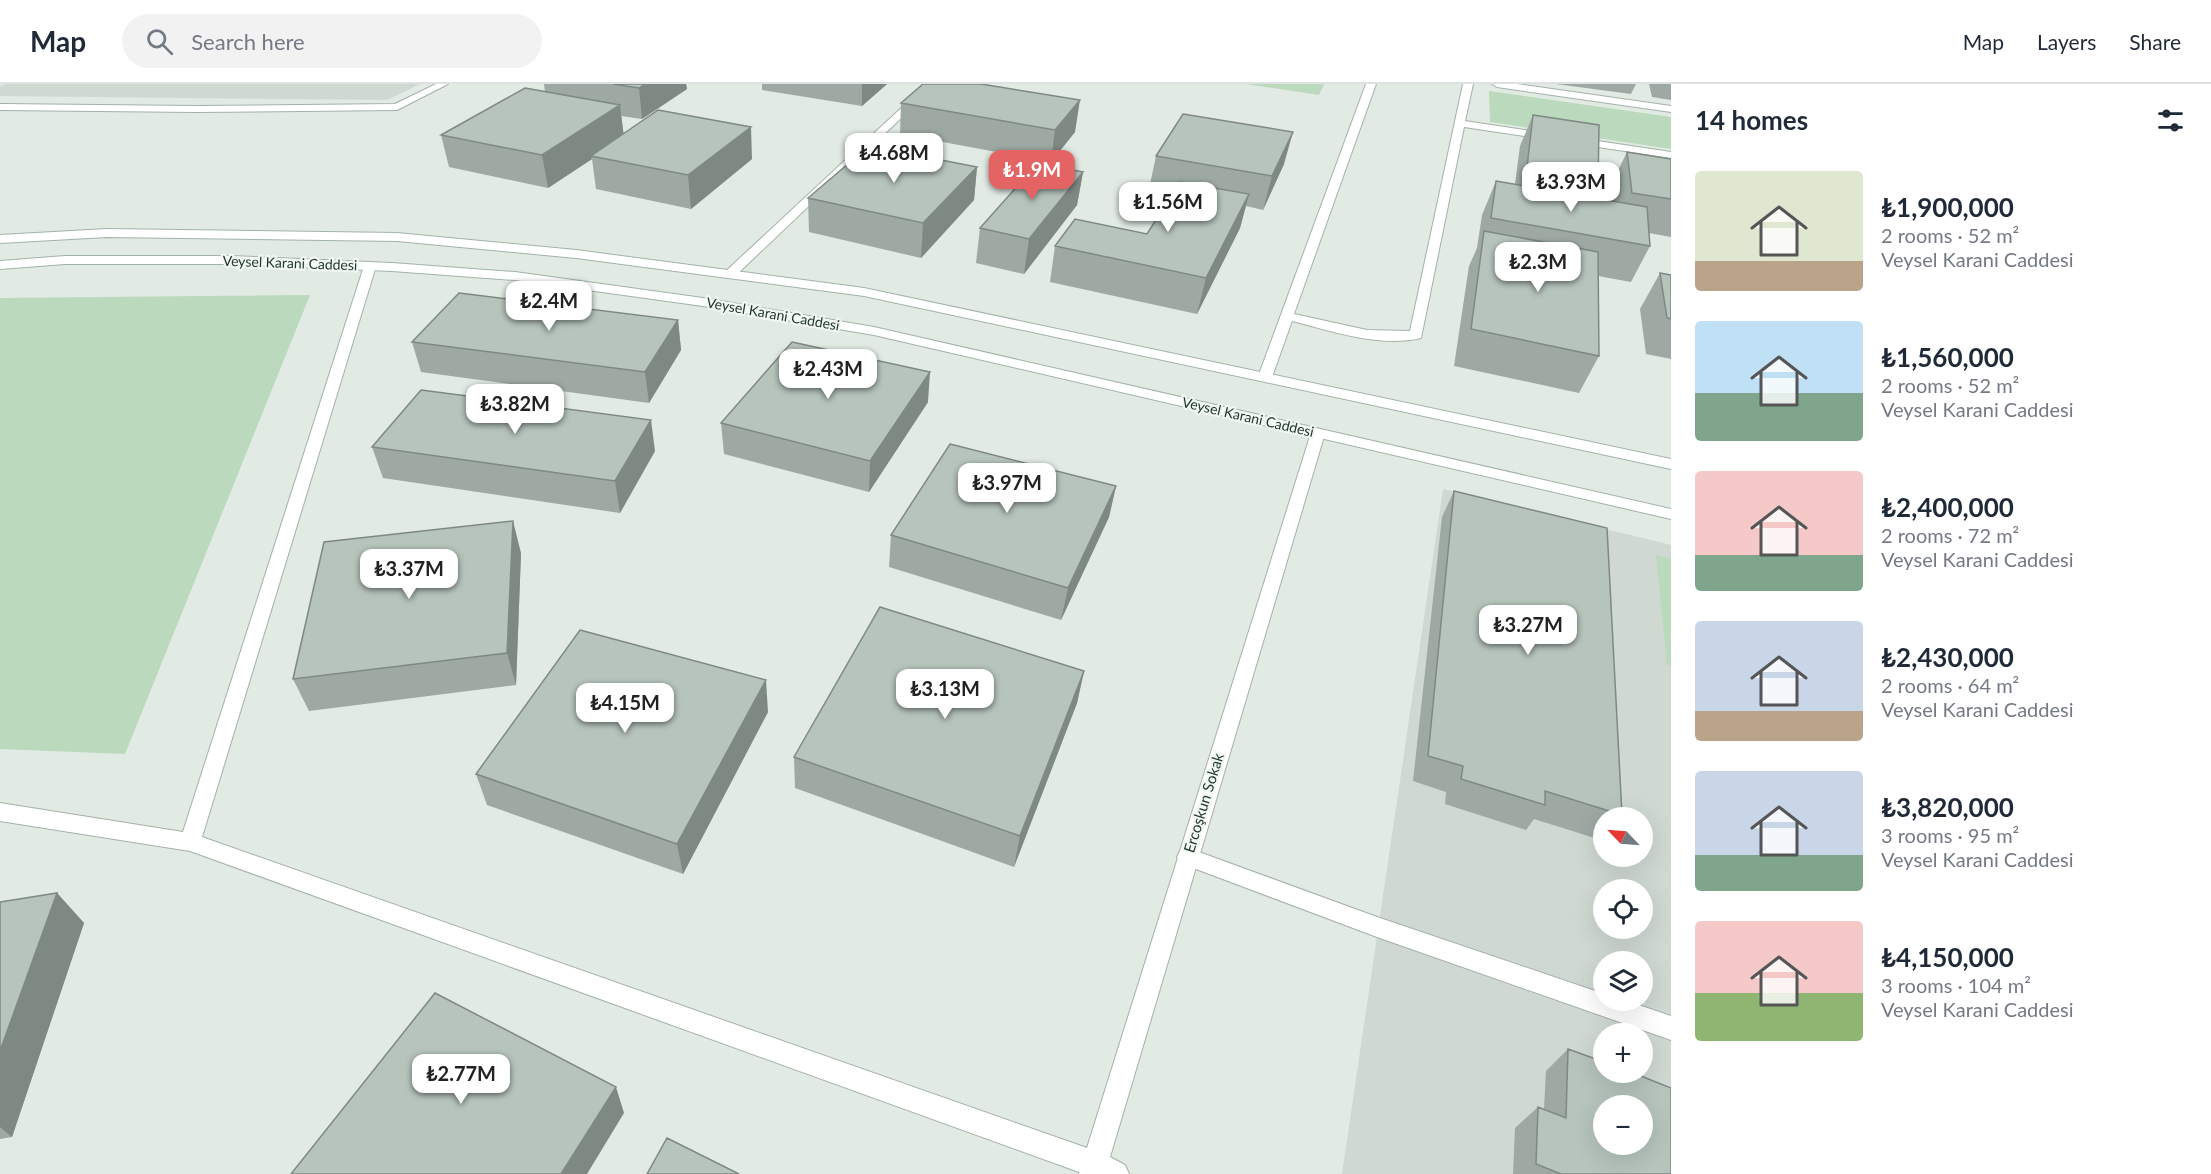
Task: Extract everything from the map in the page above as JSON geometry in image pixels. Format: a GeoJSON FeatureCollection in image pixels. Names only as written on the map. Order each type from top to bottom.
{"type":"FeatureCollection","features":[{"type":"Feature","properties":{"kind":"street"},"geometry":{"type":"LineString","coordinates":[[0,107],[196,109],[397,107],[443,84]]}},
{"type":"Feature","properties":{"kind":"street"},"geometry":{"type":"LineString","coordinates":[[730,274],[932,84]]}},
{"type":"Feature","properties":{"kind":"street"},"geometry":{"type":"LineString","coordinates":[[1264,377],[1371,84]]}},
{"type":"Feature","properties":{"kind":"street"},"geometry":{"type":"LineString","coordinates":[[1287,316],[1392,338],[1416,335],[1468,84]]}},
{"type":"Feature","properties":{"kind":"street"},"geometry":{"type":"LineString","coordinates":[[1497,84],[1671,109]]}},
{"type":"Feature","properties":{"kind":"street"},"geometry":{"type":"LineString","coordinates":[[1460,123],[1671,155]]}},
{"type":"Feature","properties":{"kind":"street","name":"Veysel Karani Caddesi"},"geometry":{"type":"LineString","coordinates":[[0,239],[107,233],[397,237],[576,254],[864,292],[1671,464]]}},
{"type":"Feature","properties":{"kind":"street","name":"Veysel Karani Caddesi"},"geometry":{"type":"LineString","coordinates":[[0,266],[65,260],[231,260],[370,266],[515,276],[703,302],[874,331],[1671,514]]}},
{"type":"Feature","properties":{"kind":"street"},"geometry":{"type":"LineString","coordinates":[[190,842],[370,266]]}},
{"type":"Feature","properties":{"kind":"street","name":"Ercoşkun Sokak"},"geometry":{"type":"LineString","coordinates":[[1101,1171],[1188,857],[1318,433]]}},
{"type":"Feature","properties":{"kind":"street"},"geometry":{"type":"LineString","coordinates":[[0,812],[190,842],[1101,1171]]}},
{"type":"Feature","properties":{"kind":"street"},"geometry":{"type":"LineString","coordinates":[[1188,857],[1377,927],[1671,1028]]}},
{"type":"Feature","properties":{"kind":"shaded area"},"geometry":{"type":"Polygon","coordinates":[[[5,84],[420,84],[387,100],[0,96],[0,86],[5,84]]]}},
{"type":"Feature","properties":{"kind":"shaded area"},"geometry":{"type":"Polygon","coordinates":[[[1443,489],[1671,545],[1671,1174],[1342,1174],[1443,489]]]}},
{"type":"Feature","properties":{"kind":"green space"},"geometry":{"type":"Polygon","coordinates":[[[1246,84],[1324,84],[1319,95],[1246,84]]]}},
{"type":"Feature","properties":{"kind":"green space"},"geometry":{"type":"Polygon","coordinates":[[[1489,91],[1671,117],[1671,149],[1490,122],[1489,91]]]}},
{"type":"Feature","properties":{"kind":"green space"},"geometry":{"type":"Polygon","coordinates":[[[310,295],[125,754],[0,749],[0,298],[310,295]]]}},
{"type":"Feature","properties":{"kind":"green space"},"geometry":{"type":"Polygon","coordinates":[[[1656,555],[1671,559],[1671,666],[1667,665],[1656,555]]]}},
{"type":"Feature","properties":{"kind":"building"},"geometry":{"type":"Polygon","coordinates":[[[613,84],[645,84],[639,88],[613,84]]]}},
{"type":"Feature","properties":{"kind":"building"},"geometry":{"type":"Polygon","coordinates":[[[923,84],[981,84],[1080,100],[1055,130],[901,103],[923,84]]]}},
{"type":"Feature","properties":{"kind":"building"},"geometry":{"type":"Polygon","coordinates":[[[525,88],[620,105],[542,155],[441,135],[525,88]]]}},
{"type":"Feature","properties":{"kind":"building"},"geometry":{"type":"Polygon","coordinates":[[[658,110],[751,127],[688,175],[591,156],[658,110]]]}},
{"type":"Feature","properties":{"kind":"building"},"geometry":{"type":"Polygon","coordinates":[[[1183,114],[1293,132],[1272,176],[1156,156],[1183,114]]]}},
{"type":"Feature","properties":{"kind":"building"},"geometry":{"type":"Polygon","coordinates":[[[1533,115],[1599,125],[1598,188],[1526,176],[1533,115]]]}},
{"type":"Feature","properties":{"kind":"building"},"geometry":{"type":"Polygon","coordinates":[[[869,146],[977,167],[923,223],[808,198],[869,146]]]}},
{"type":"Feature","properties":{"kind":"building"},"geometry":{"type":"Polygon","coordinates":[[[1627,152],[1671,159],[1671,199],[1632,193],[1627,152]]]}},
{"type":"Feature","properties":{"kind":"building"},"geometry":{"type":"Polygon","coordinates":[[[1038,163],[1083,172],[1029,239],[980,228],[1038,163]]]}},
{"type":"Feature","properties":{"kind":"building"},"geometry":{"type":"Polygon","coordinates":[[[1496,181],[1647,207],[1650,246],[1491,218],[1496,181]]]}},
{"type":"Feature","properties":{"kind":"building"},"geometry":{"type":"Polygon","coordinates":[[[1180,182],[1249,194],[1206,278],[1055,246],[1075,219],[1147,234],[1180,182]]]}},
{"type":"Feature","properties":{"kind":"building"},"geometry":{"type":"Polygon","coordinates":[[[1484,231],[1598,252],[1599,356],[1471,329],[1484,231]]]}},
{"type":"Feature","properties":{"kind":"building"},"geometry":{"type":"Polygon","coordinates":[[[1660,273],[1671,275],[1671,319],[1667,318],[1660,273]]]}},
{"type":"Feature","properties":{"kind":"building"},"geometry":{"type":"Polygon","coordinates":[[[459,293],[678,320],[645,372],[412,342],[459,293]]]}},
{"type":"Feature","properties":{"kind":"building"},"geometry":{"type":"Polygon","coordinates":[[[792,342],[930,372],[870,461],[721,423],[792,342]]]}},
{"type":"Feature","properties":{"kind":"building"},"geometry":{"type":"Polygon","coordinates":[[[421,390],[651,420],[615,481],[372,447],[421,390]]]}},
{"type":"Feature","properties":{"kind":"building"},"geometry":{"type":"Polygon","coordinates":[[[950,444],[1116,486],[1068,588],[891,535],[950,444]]]}},
{"type":"Feature","properties":{"kind":"building"},"geometry":{"type":"Polygon","coordinates":[[[1454,491],[1607,528],[1622,807],[1596,807],[1545,791],[1545,805],[1461,779],[1463,766],[1428,756],[1454,491]]]}},
{"type":"Feature","properties":{"kind":"building"},"geometry":{"type":"Polygon","coordinates":[[[513,521],[507,653],[293,679],[324,542],[513,521]]]}},
{"type":"Feature","properties":{"kind":"building"},"geometry":{"type":"Polygon","coordinates":[[[880,607],[1084,671],[1020,836],[794,757],[880,607]]]}},
{"type":"Feature","properties":{"kind":"building"},"geometry":{"type":"Polygon","coordinates":[[[580,630],[766,680],[677,844],[476,774],[580,630]]]}},
{"type":"Feature","properties":{"kind":"building"},"geometry":{"type":"Polygon","coordinates":[[[57,893],[0,1051],[0,902],[57,893]]]}},
{"type":"Feature","properties":{"kind":"building"},"geometry":{"type":"Polygon","coordinates":[[[435,993],[616,1087],[561,1174],[291,1174],[435,993]]]}},
{"type":"Feature","properties":{"kind":"building"},"geometry":{"type":"Polygon","coordinates":[[[1568,1049],[1593,1058],[1593,1083],[1653,1083],[1653,1081],[1671,1088],[1671,1174],[1561,1174],[1536,1164],[1538,1107],[1566,1118],[1568,1049]]]}},
{"type":"Feature","properties":{"kind":"building"},"geometry":{"type":"Polygon","coordinates":[[[667,1138],[739,1174],[647,1174],[667,1138]]]}}]}
